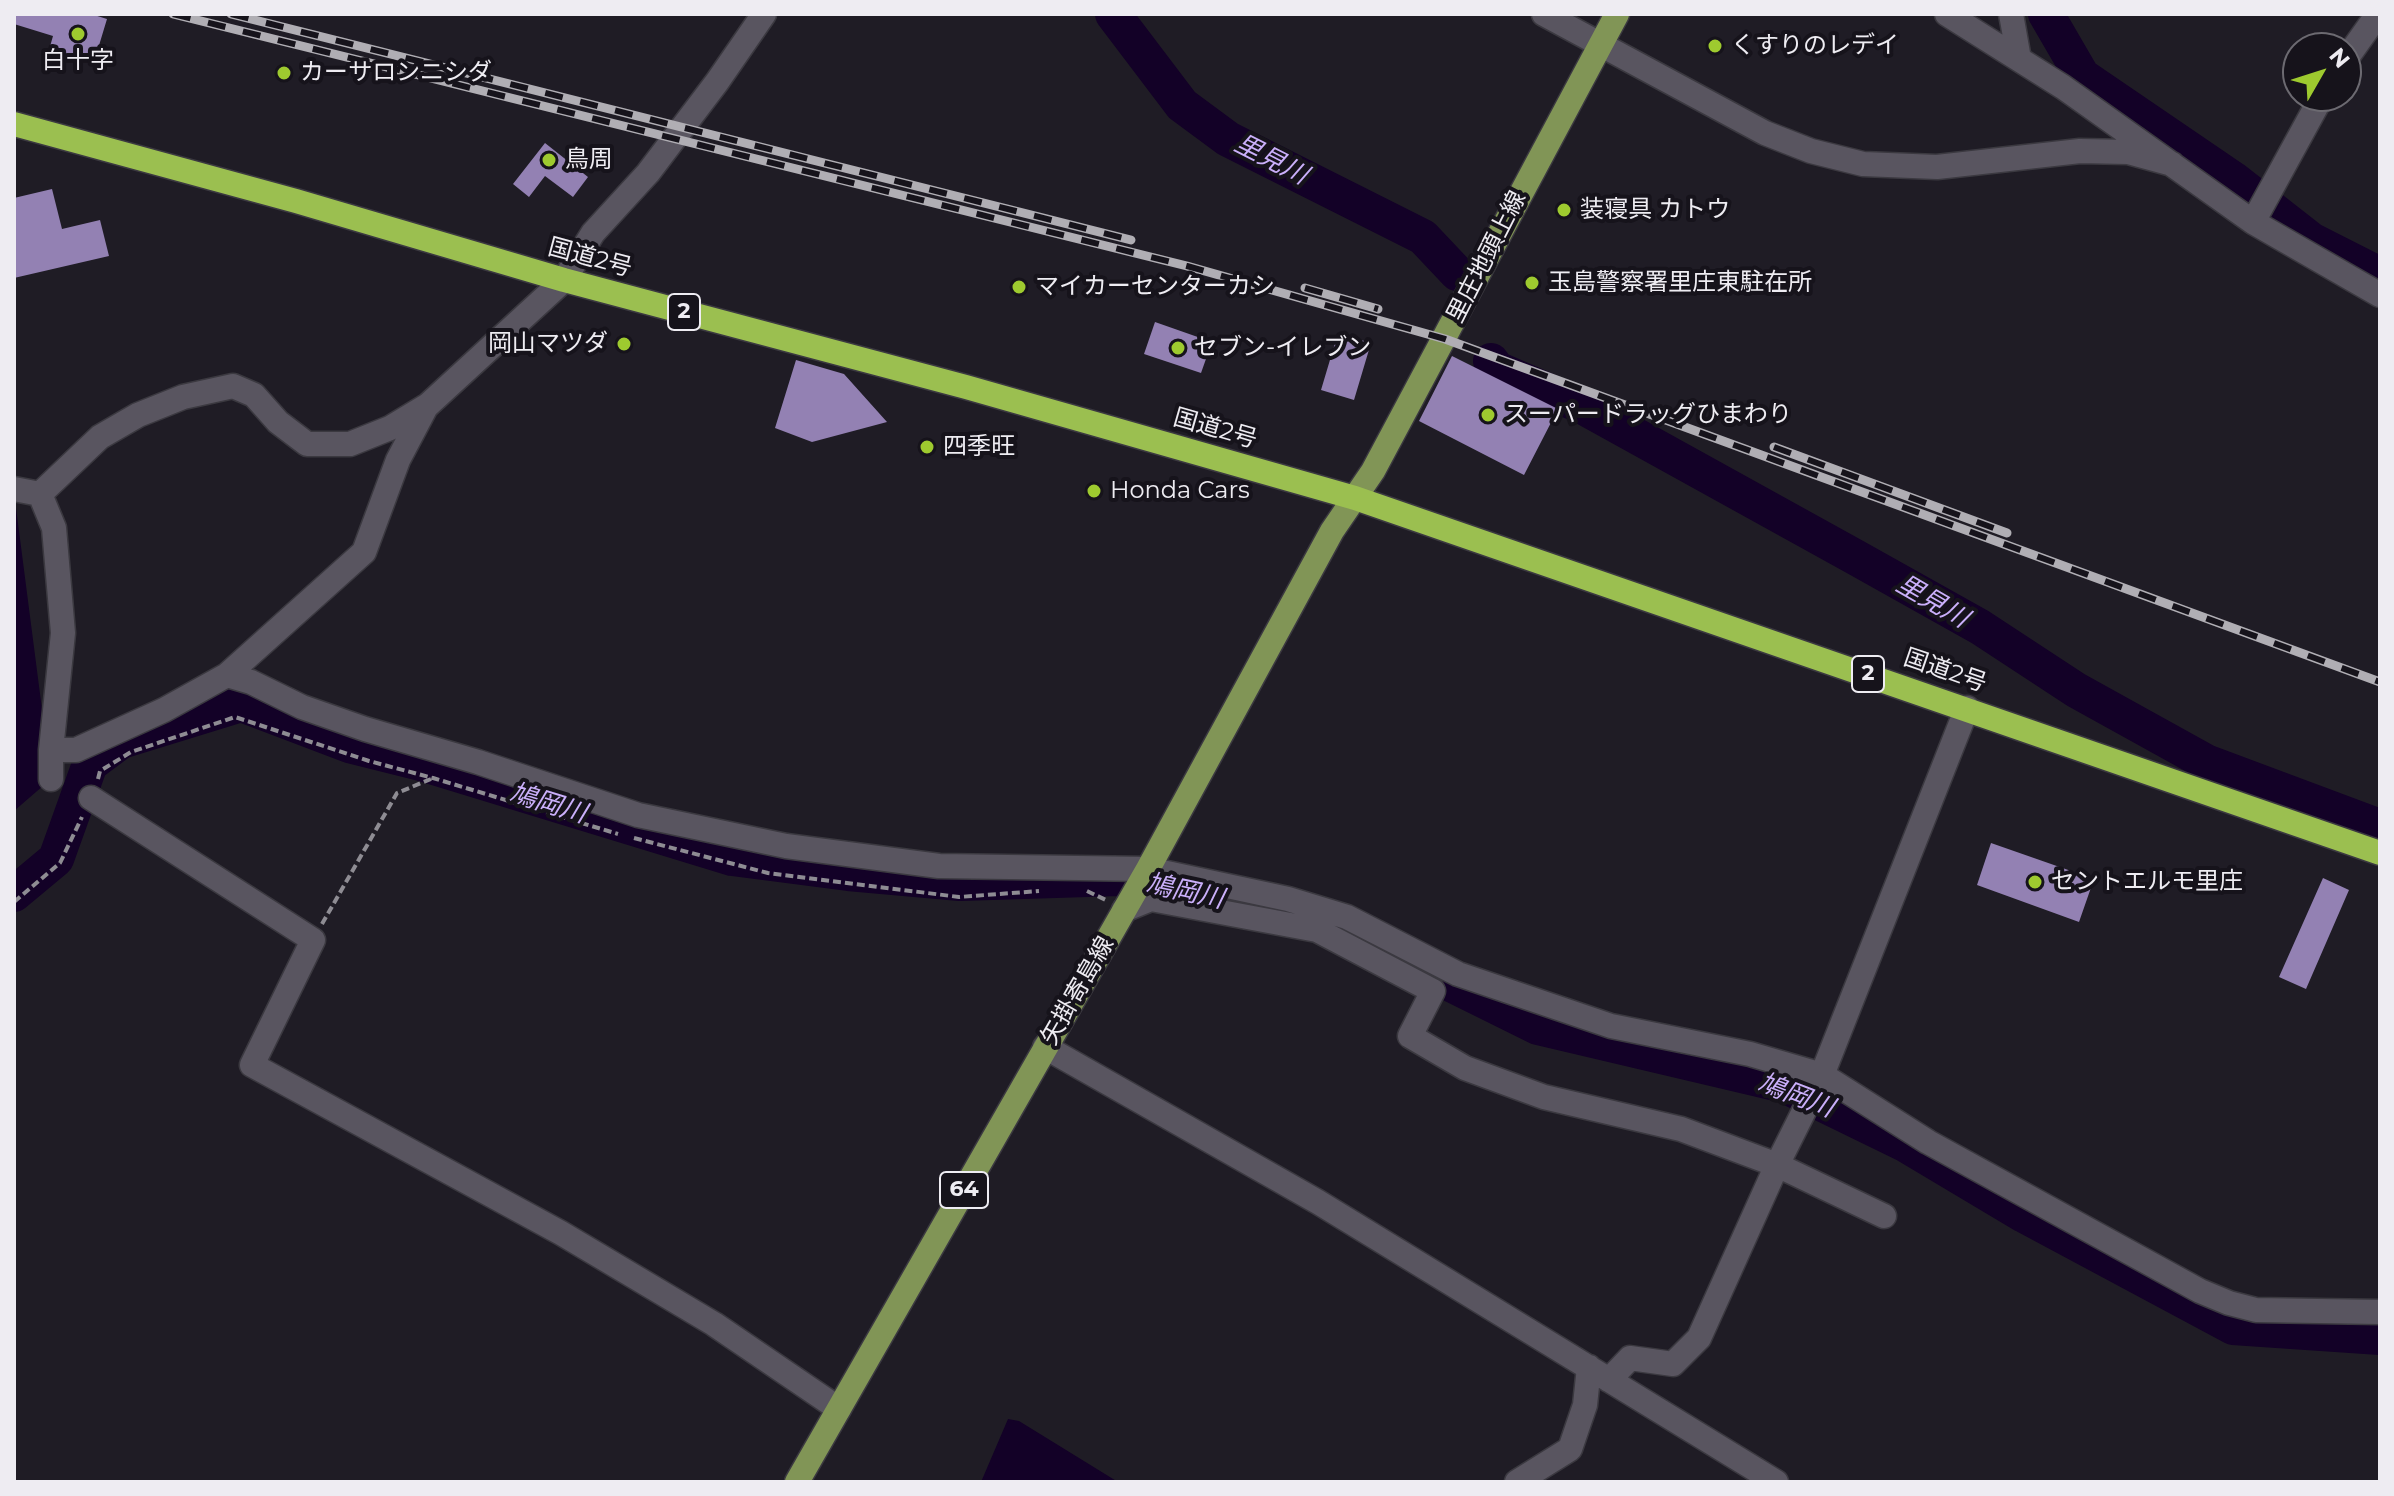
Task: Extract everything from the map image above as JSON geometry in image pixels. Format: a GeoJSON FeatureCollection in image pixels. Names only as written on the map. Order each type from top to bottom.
{"type":"FeatureCollection","features":[{"type":"Feature","properties":{"kind":"highway","name":"国道2号"},"geometry":{"type":"LineString","coordinates":[[14,124],[296,201],[564,280],[966,387],[1355,498],[2380,853]]}},
{"type":"Feature","properties":{"kind":"main road","name":"里庄地頭上線"},"geometry":{"type":"LineString","coordinates":[[1355,498],[1451,329],[1617,14]]}},
{"type":"Feature","properties":{"kind":"main road","name":"矢掛寄島線"},"geometry":{"type":"LineString","coordinates":[[797,1482],[1148,869],[1332,531],[1355,498]]}},
{"type":"Feature","properties":{"kind":"street"},"geometry":{"type":"LineString","coordinates":[[40,494],[100,437],[138,415],[183,397],[233,386],[254,395],[278,422],[307,444],[350,444],[390,428],[428,405],[564,280],[593,233],[648,173],[764,14]]}},
{"type":"Feature","properties":{"kind":"street"},"geometry":{"type":"LineString","coordinates":[[1544,14],[1765,133],[1811,151],[1863,164],[1937,167],[2080,151],[2128,152],[2172,164]]}},
{"type":"Feature","properties":{"kind":"street"},"geometry":{"type":"LineString","coordinates":[[1947,14],[2063,87],[2253,222],[2380,295]]}},
{"type":"Feature","properties":{"kind":"street"},"geometry":{"type":"LineString","coordinates":[[2011,14],[2019,59]]}},
{"type":"Feature","properties":{"kind":"street"},"geometry":{"type":"LineString","coordinates":[[2362,36],[2378,14]]}},
{"type":"Feature","properties":{"kind":"street"},"geometry":{"type":"LineString","coordinates":[[2253,222],[2313,112]]}},
{"type":"Feature","properties":{"kind":"street"},"geometry":{"type":"LineString","coordinates":[[51,750],[76,750],[164,710],[227,675],[364,552],[398,460],[428,405]]}},
{"type":"Feature","properties":{"kind":"street"},"geometry":{"type":"LineString","coordinates":[[14,489],[40,494]]}},
{"type":"Feature","properties":{"kind":"street"},"geometry":{"type":"LineString","coordinates":[[40,494],[54,528],[63,633],[51,779]]}},
{"type":"Feature","properties":{"kind":"street"},"geometry":{"type":"LineString","coordinates":[[227,675],[251,682],[302,707],[365,729],[652,818],[786,846],[939,866],[1148,869],[1288,899],[1347,917],[1458,974],[1611,1026],[1750,1054],[1822,1075],[1928,1142],[2200,1291],[2256,1310],[2380,1312]]}},
{"type":"Feature","properties":{"kind":"street"},"geometry":{"type":"LineString","coordinates":[[1517,1482],[1570,1449],[1599,1374],[1630,1358],[1673,1364],[1699,1338],[1777,1165],[1822,1075],[1967,708]]}},
{"type":"Feature","properties":{"kind":"street"},"geometry":{"type":"LineString","coordinates":[[91,798],[313,940],[252,1065],[561,1233],[714,1324],[839,1409]]}},
{"type":"Feature","properties":{"kind":"street"},"geometry":{"type":"LineString","coordinates":[[1127,904],[1151,899],[1317,930],[1433,991],[1410,1036],[1465,1068],[1544,1097],[1681,1129],[1777,1165],[1884,1216]]}},
{"type":"Feature","properties":{"kind":"street"},"geometry":{"type":"LineString","coordinates":[[1045,1047],[1318,1202],[1776,1482]]}},
{"type":"Feature","properties":{"kind":"path"},"geometry":{"type":"LineString","coordinates":[[14,902],[60,863],[91,798],[100,771],[131,752],[235,717],[369,761],[659,846],[768,873],[959,897],[1051,890]]}},
{"type":"Feature","properties":{"kind":"path"},"geometry":{"type":"LineString","coordinates":[[313,940],[397,793],[433,778]]}},
{"type":"Feature","properties":{"kind":"path"},"geometry":{"type":"LineString","coordinates":[[1082,888],[1127,904]]}},
{"type":"Feature","properties":{"kind":"shaded area"},"geometry":{"type":"Polygon","coordinates":[[[14,508],[51,779],[14,811],[14,508]]]}},
{"type":"Feature","properties":{"kind":"shaded area"},"geometry":{"type":"Polygon","coordinates":[[[1008,1419],[1019,1421],[1118,1482],[981,1482],[1008,1419]]]}},
{"type":"Feature","properties":{"kind":"building","name":"白十字"},"geometry":{"type":"Polygon","coordinates":[[[14,14],[91,14],[107,19],[94,62],[49,50],[53,36],[14,24],[14,14]]]}},
{"type":"Feature","properties":{"kind":"building","name":"鳥周"},"geometry":{"type":"Polygon","coordinates":[[[545,143],[588,177],[573,197],[545,176],[529,197],[513,184],[545,143]]]}},
{"type":"Feature","properties":{"kind":"building"},"geometry":{"type":"Polygon","coordinates":[[[52,189],[62,229],[100,220],[109,256],[14,278],[14,198],[52,189]]]}},
{"type":"Feature","properties":{"kind":"building","name":"セブン-イレブン"},"geometry":{"type":"Polygon","coordinates":[[[1155,322],[1212,342],[1201,373],[1144,354],[1155,322]]]}},
{"type":"Feature","properties":{"kind":"building"},"geometry":{"type":"Polygon","coordinates":[[[1338,333],[1371,343],[1354,400],[1321,390],[1338,333]]]}},
{"type":"Feature","properties":{"kind":"building","name":"スーパードラッグひまわり"},"geometry":{"type":"Polygon","coordinates":[[[1452,356],[1558,409],[1524,475],[1419,421],[1452,356]]]}},
{"type":"Feature","properties":{"kind":"building"},"geometry":{"type":"Polygon","coordinates":[[[796,360],[844,374],[887,422],[812,442],[775,428],[796,360]]]}},
{"type":"Feature","properties":{"kind":"building","name":"セントエルモ里庄"},"geometry":{"type":"Polygon","coordinates":[[[1991,843],[2094,879],[2079,922],[1977,885],[1991,843]]]}},
{"type":"Feature","properties":{"kind":"building"},"geometry":{"type":"Polygon","coordinates":[[[2323,878],[2349,890],[2306,989],[2279,977],[2323,878]]]}},
{"type":"Feature","properties":{"kind":"waterway","name":"里見川"},"geometry":{"type":"LineString","coordinates":[[1113,14],[1182,105],[1228,139],[1423,237],[1457,273]]}},
{"type":"Feature","properties":{"kind":"waterway","name":"里見川"},"geometry":{"type":"LineString","coordinates":[[2046,14],[2082,76],[2233,179],[2311,240],[2380,275]]}},
{"type":"Feature","properties":{"kind":"waterway","name":"里見川"},"geometry":{"type":"LineString","coordinates":[[1491,361],[1497,369],[1582,406],[1980,627],[2076,690],[2206,762],[2380,827]]}},
{"type":"Feature","properties":{"kind":"waterway","name":"鳩岡川"},"geometry":{"type":"LineString","coordinates":[[14,894],[56,859],[90,764],[121,741],[241,704],[349,745],[421,763],[732,858],[960,883],[1119,878],[1247,906]]}},
{"type":"Feature","properties":{"kind":"waterway","name":"鳩岡川"},"geometry":{"type":"LineString","coordinates":[[1317,920],[1538,1027],[1784,1085],[1905,1144],[2024,1215],[2233,1327],[2380,1337]]}},
{"type":"Feature","properties":{"kind":"railway"},"geometry":{"type":"LineString","coordinates":[[173,14],[1187,266],[1445,339],[2380,682]]}},
{"type":"Feature","properties":{"kind":"railway"},"geometry":{"type":"LineString","coordinates":[[231,14],[1131,240]]}},
{"type":"Feature","properties":{"kind":"railway"},"geometry":{"type":"LineString","coordinates":[[1305,288],[1378,309]]}},
{"type":"Feature","properties":{"kind":"railway"},"geometry":{"type":"LineString","coordinates":[[1774,447],[2007,533]]}},
{"type":"Feature","properties":{"kind":"place","name":"白十字"},"geometry":{"type":"Point","coordinates":[78,34]}},
{"type":"Feature","properties":{"kind":"place","name":"くすりのレデイ"},"geometry":{"type":"Point","coordinates":[1715,46]}},
{"type":"Feature","properties":{"kind":"place","name":"カーサロンニシダ"},"geometry":{"type":"Point","coordinates":[284,73]}},
{"type":"Feature","properties":{"kind":"place","name":"鳥周"},"geometry":{"type":"Point","coordinates":[549,160]}},
{"type":"Feature","properties":{"kind":"place","name":"装寝具 カトウ"},"geometry":{"type":"Point","coordinates":[1564,210]}},
{"type":"Feature","properties":{"kind":"place","name":"玉島警察署里庄東駐在所"},"geometry":{"type":"Point","coordinates":[1532,283]}},
{"type":"Feature","properties":{"kind":"place","name":"マイカーセンターカシ"},"geometry":{"type":"Point","coordinates":[1019,287]}},
{"type":"Feature","properties":{"kind":"place","name":"岡山マツダ"},"geometry":{"type":"Point","coordinates":[624,344]}},
{"type":"Feature","properties":{"kind":"place","name":"セブン-イレブン"},"geometry":{"type":"Point","coordinates":[1178,348]}},
{"type":"Feature","properties":{"kind":"place","name":"スーパードラッグひまわり"},"geometry":{"type":"Point","coordinates":[1488,415]}},
{"type":"Feature","properties":{"kind":"place","name":"四季旺"},"geometry":{"type":"Point","coordinates":[927,447]}},
{"type":"Feature","properties":{"kind":"place","name":"Honda Cars"},"geometry":{"type":"Point","coordinates":[1094,491]}},
{"type":"Feature","properties":{"kind":"place","name":"セントエルモ里庄"},"geometry":{"type":"Point","coordinates":[2035,882]}}]}
